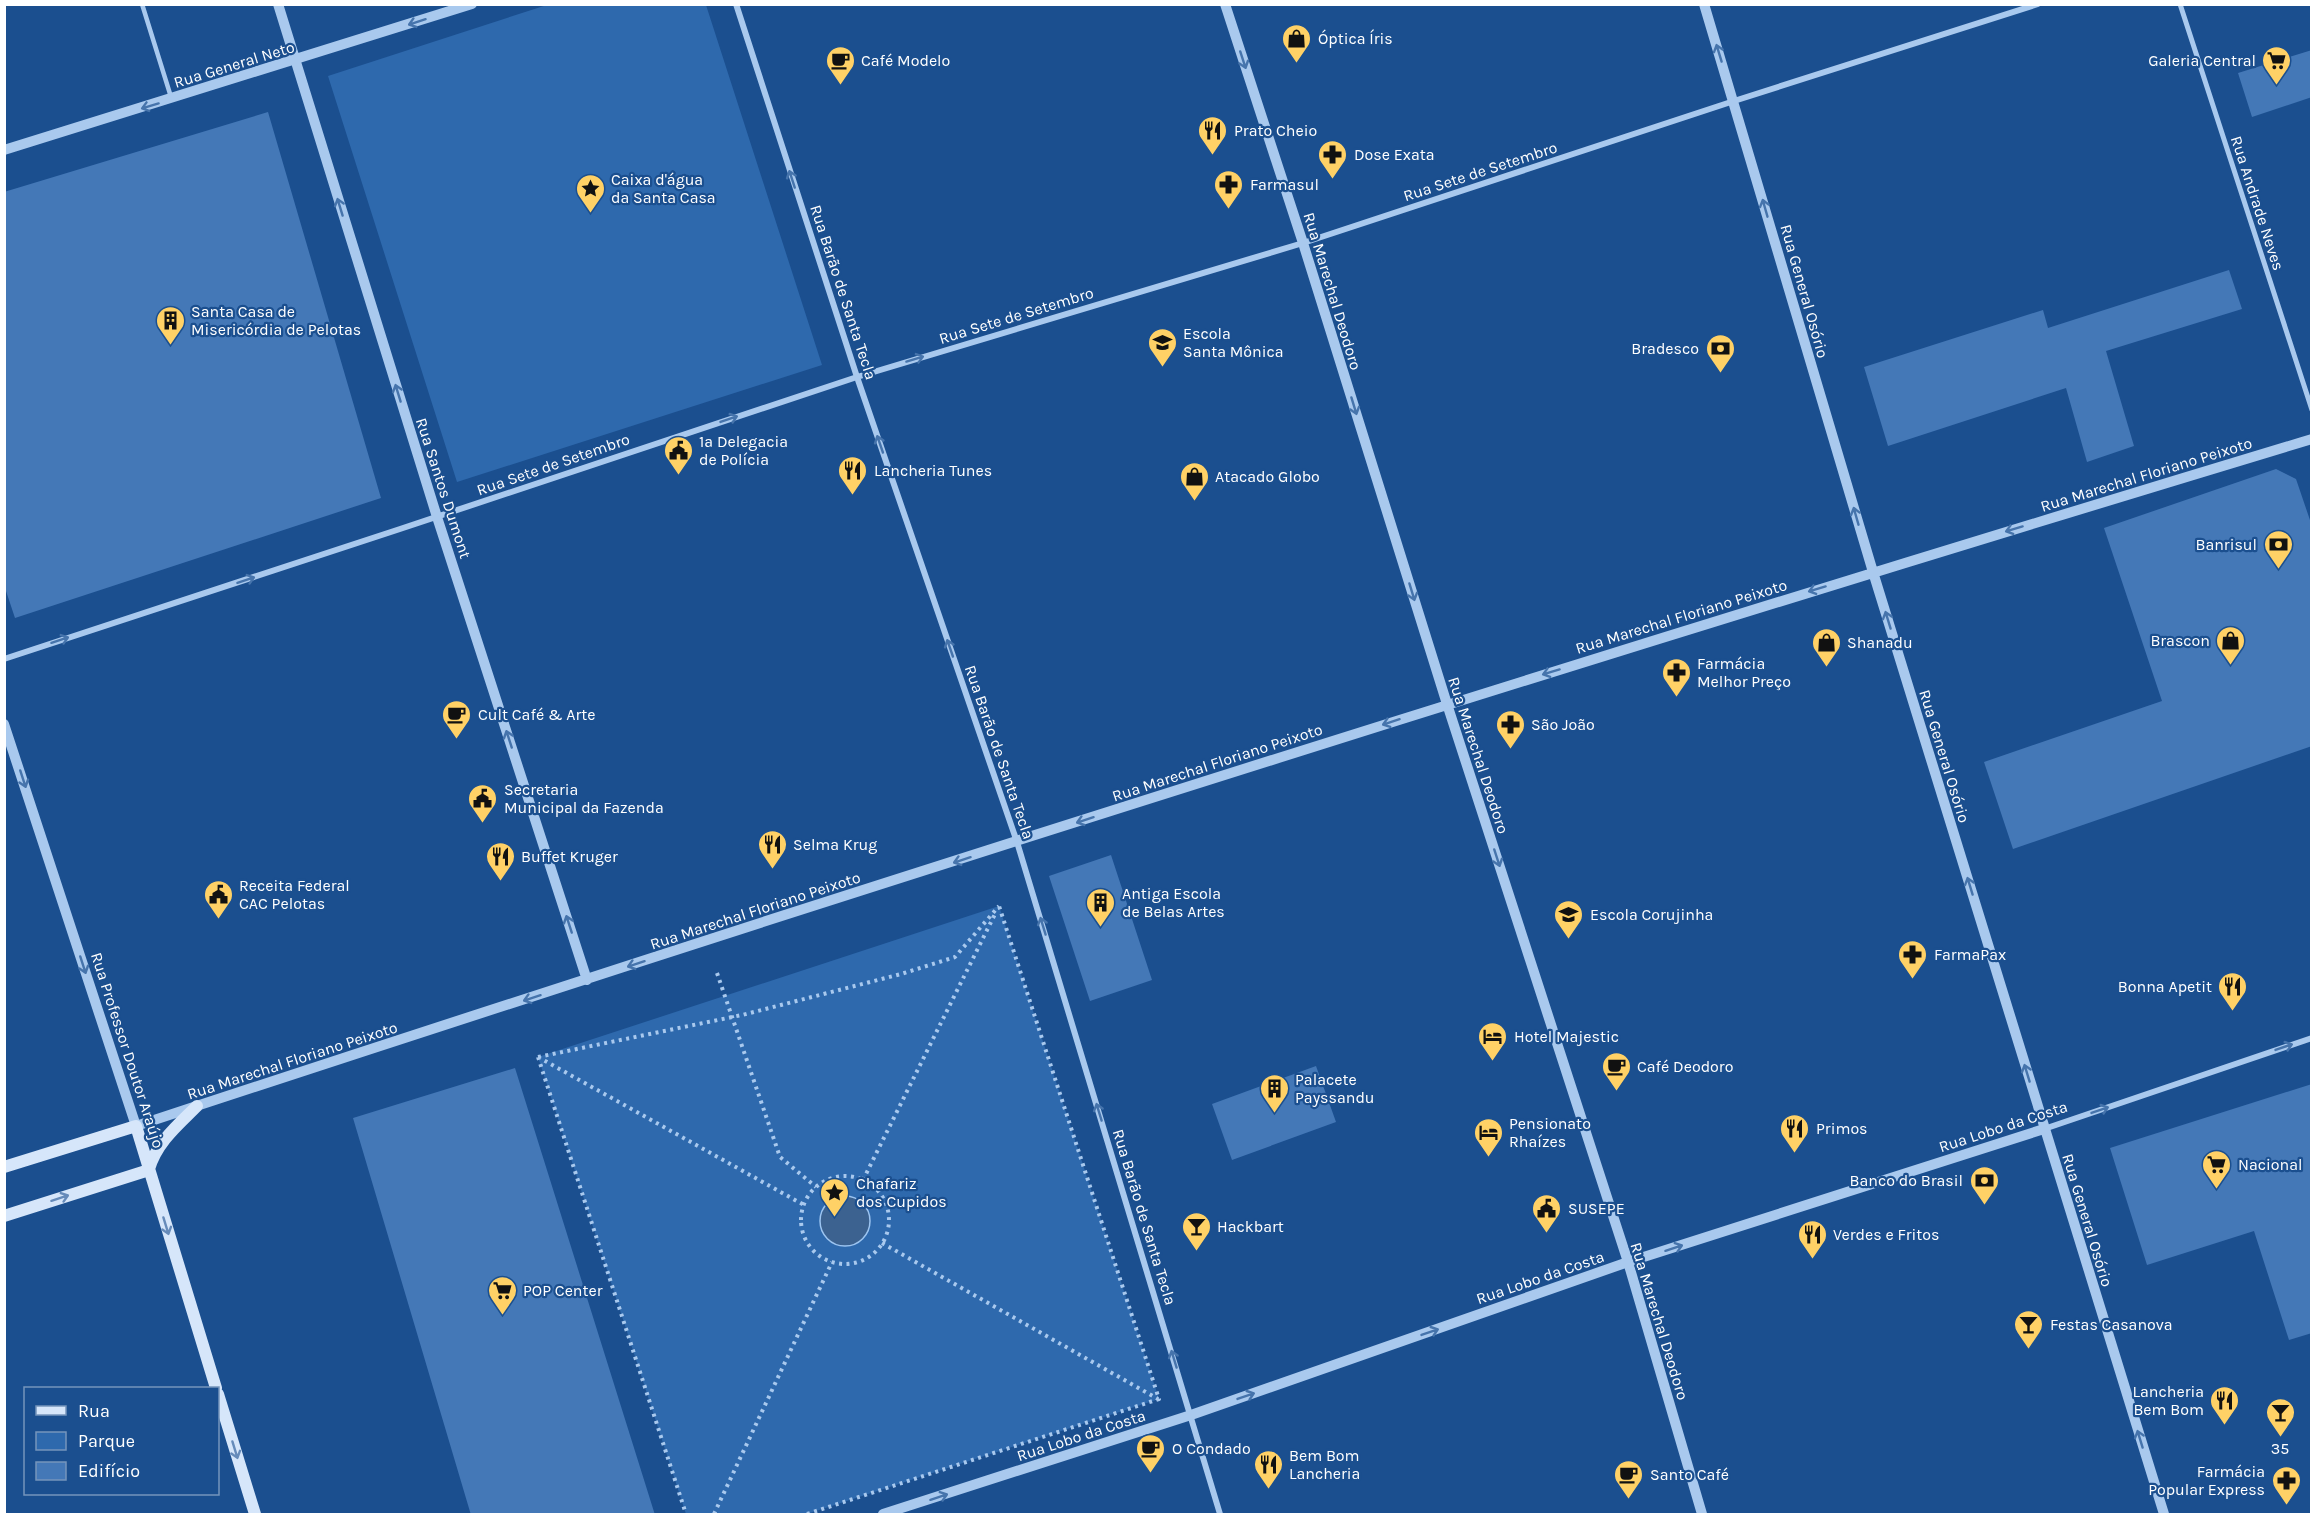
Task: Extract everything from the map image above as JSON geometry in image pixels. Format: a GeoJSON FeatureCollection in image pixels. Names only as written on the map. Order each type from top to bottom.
{"type":"FeatureCollection","features":[{"type":"Feature","properties":{"kind":"main road"},"geometry":{"type":"LineString","coordinates":[[4,1216],[149,1170],[152,1158],[160,1145],[197,1106]]}},
{"type":"Feature","properties":{"kind":"main road"},"geometry":{"type":"LineString","coordinates":[[4,1167],[136,1126]]}},
{"type":"Feature","properties":{"kind":"main road","name":"Rua Professor Doutor Araújo"},"geometry":{"type":"LineString","coordinates":[[136,1126],[215,1387]]}},
{"type":"Feature","properties":{"kind":"main road"},"geometry":{"type":"LineString","coordinates":[[219,1397],[255,1515]]}},
{"type":"Feature","properties":{"kind":"street","name":"Rua Santos Dumont"},"geometry":{"type":"LineString","coordinates":[[278,4],[437,517],[587,980]]}},
{"type":"Feature","properties":{"kind":"street","name":"Rua General Neto"},"geometry":{"type":"LineString","coordinates":[[4,150],[472,4]]}},
{"type":"Feature","properties":{"kind":"street","name":"Rua Barão de Santa Tecla"},"geometry":{"type":"LineString","coordinates":[[736,4],[857,376],[1017,842],[1220,1515]]}},
{"type":"Feature","properties":{"kind":"street","name":"Rua Marechal Deodoro"},"geometry":{"type":"LineString","coordinates":[[1225,4],[1303,243],[1447,704],[1628,1262],[1702,1515]]}},
{"type":"Feature","properties":{"kind":"street","name":"Rua General Osório"},"geometry":{"type":"LineString","coordinates":[[1704,4],[1873,572],[2164,1515]]}},
{"type":"Feature","properties":{"kind":"street","name":"Rua Sete de Setembro"},"geometry":{"type":"LineString","coordinates":[[4,658],[437,517],[857,376],[1303,243],[2038,4]]}},
{"type":"Feature","properties":{"kind":"street","name":"Rua Andrade Neves"},"geometry":{"type":"LineString","coordinates":[[2180,4],[2312,410]]}},
{"type":"Feature","properties":{"kind":"street","name":"Rua Marechal Floriano Peixoto"},"geometry":{"type":"LineString","coordinates":[[136,1126],[1447,704],[2312,439]]}},
{"type":"Feature","properties":{"kind":"street","name":"Rua Professor Doutor Araújo"},"geometry":{"type":"LineString","coordinates":[[4,724],[136,1126]]}},
{"type":"Feature","properties":{"kind":"street","name":"Rua Lobo da Costa"},"geometry":{"type":"LineString","coordinates":[[883,1515],[1191,1415],[1628,1262],[2044,1129],[2312,1038]]}},
{"type":"Feature","properties":{"kind":"lane"},"geometry":{"type":"LineString","coordinates":[[142,4],[172,99]]}},
{"type":"Feature","properties":{"kind":"path"},"geometry":{"type":"LineString","coordinates":[[538,1057],[733,1017],[901,974],[955,957],[999,906]]}},
{"type":"Feature","properties":{"kind":"path"},"geometry":{"type":"LineString","coordinates":[[863,1180],[999,906]]}},
{"type":"Feature","properties":{"kind":"path"},"geometry":{"type":"LineString","coordinates":[[999,906],[1159,1399]]}},
{"type":"Feature","properties":{"kind":"path"},"geometry":{"type":"LineString","coordinates":[[717,973],[780,1157],[816,1187]]}},
{"type":"Feature","properties":{"kind":"path"},"geometry":{"type":"LineString","coordinates":[[538,1057],[804,1205]]}},
{"type":"Feature","properties":{"kind":"path"},"geometry":{"type":"LineString","coordinates":[[538,1057],[686,1515]]}},
{"type":"Feature","properties":{"kind":"path"},"geometry":{"type":"LineString","coordinates":[[842,1176],[863,1180],[880,1193],[887,1206],[889,1221],[887,1235],[879,1248],[868,1258],[854,1264],[839,1264],[825,1260],[813,1251],[805,1239],[801,1226],[804,1205],[816,1187],[828,1179],[842,1176]]}},
{"type":"Feature","properties":{"kind":"path"},"geometry":{"type":"LineString","coordinates":[[882,1243],[1159,1399]]}},
{"type":"Feature","properties":{"kind":"path"},"geometry":{"type":"LineString","coordinates":[[714,1515],[832,1262]]}},
{"type":"Feature","properties":{"kind":"path"},"geometry":{"type":"LineString","coordinates":[[807,1515],[1159,1399]]}},
{"type":"Feature","properties":{"kind":"green space"},"geometry":{"type":"Polygon","coordinates":[[[550,4],[706,5],[822,365],[457,482],[328,76],[550,4]]]}},
{"type":"Feature","properties":{"kind":"green space"},"geometry":{"type":"Polygon","coordinates":[[[999,906],[1159,1399],[807,1514],[686,1514],[538,1057],[999,906]]]}},
{"type":"Feature","properties":{"kind":"shaded area"},"geometry":{"type":"Polygon","coordinates":[[[845,1196],[859,1200],[866,1207],[870,1221],[866,1235],[859,1242],[845,1246],[831,1242],[824,1235],[820,1221],[824,1207],[831,1200],[845,1196]]]}},
{"type":"Feature","properties":{"kind":"building","name":"Galeria Central"},"geometry":{"type":"Polygon","coordinates":[[[2312,50],[2312,97],[2252,117],[2238,73],[2312,50]]]}},
{"type":"Feature","properties":{"kind":"building","name":"Santa Casa de Misericórdia de Pelotas"},"geometry":{"type":"Polygon","coordinates":[[[268,112],[381,498],[15,618],[4,585],[4,192],[268,112]]]}},
{"type":"Feature","properties":{"kind":"building"},"geometry":{"type":"Polygon","coordinates":[[[2229,270],[2242,309],[2106,351],[2134,446],[2087,462],[2066,388],[1888,446],[1864,367],[2043,310],[2048,328],[2229,270]]]}},
{"type":"Feature","properties":{"kind":"building","name":"Brascon"},"geometry":{"type":"Polygon","coordinates":[[[2276,469],[2296,479],[2312,526],[2312,746],[2013,849],[1984,762],[2162,701],[2104,528],[2276,469]]]}},
{"type":"Feature","properties":{"kind":"building","name":"Antiga Escola de Belas Artes"},"geometry":{"type":"Polygon","coordinates":[[[1111,855],[1152,980],[1090,1001],[1049,876],[1111,855]]]}},
{"type":"Feature","properties":{"kind":"building","name":"Palacete Payssandu"},"geometry":{"type":"Polygon","coordinates":[[[1316,1066],[1336,1122],[1232,1160],[1212,1104],[1316,1066]]]}},
{"type":"Feature","properties":{"kind":"building","name":"POP Center"},"geometry":{"type":"Polygon","coordinates":[[[515,1068],[655,1515],[471,1515],[353,1118],[515,1068]]]}},
{"type":"Feature","properties":{"kind":"building","name":"Nacional"},"geometry":{"type":"Polygon","coordinates":[[[2312,1084],[2312,1333],[2289,1340],[2254,1231],[2147,1265],[2110,1148],[2312,1084]]]}},
{"type":"Feature","properties":{"kind":"place","name":"Óptica Íris"},"geometry":{"type":"Point","coordinates":[1297,64]}},
{"type":"Feature","properties":{"kind":"place","name":"Café Modelo"},"geometry":{"type":"Point","coordinates":[840,86]}},
{"type":"Feature","properties":{"kind":"place","name":"Galeria Central"},"geometry":{"type":"Point","coordinates":[2277,86]}},
{"type":"Feature","properties":{"kind":"place","name":"Prato Cheio"},"geometry":{"type":"Point","coordinates":[1213,156]}},
{"type":"Feature","properties":{"kind":"place","name":"Dose Exata"},"geometry":{"type":"Point","coordinates":[1333,180]}},
{"type":"Feature","properties":{"kind":"place","name":"Farmasul"},"geometry":{"type":"Point","coordinates":[1229,210]}},
{"type":"Feature","properties":{"kind":"place","name":"Caixa d'água da Santa Casa"},"geometry":{"type":"Point","coordinates":[590,214]}},
{"type":"Feature","properties":{"kind":"place","name":"Santa Casa de Misericórdia de Pelotas"},"geometry":{"type":"Point","coordinates":[170,346]}},
{"type":"Feature","properties":{"kind":"place","name":"Escola Santa Mônica"},"geometry":{"type":"Point","coordinates":[1162,368]}},
{"type":"Feature","properties":{"kind":"place","name":"Bradesco"},"geometry":{"type":"Point","coordinates":[1720,374]}},
{"type":"Feature","properties":{"kind":"place","name":"1ª Delegacia de Polícia"},"geometry":{"type":"Point","coordinates":[678,476]}},
{"type":"Feature","properties":{"kind":"place","name":"Lancheria Tunes"},"geometry":{"type":"Point","coordinates":[853,496]}},
{"type":"Feature","properties":{"kind":"place","name":"Atacado Globo"},"geometry":{"type":"Point","coordinates":[1194,502]}},
{"type":"Feature","properties":{"kind":"place","name":"Banrisul"},"geometry":{"type":"Point","coordinates":[2278,570]}},
{"type":"Feature","properties":{"kind":"place","name":"Brascon"},"geometry":{"type":"Point","coordinates":[2231,666]}},
{"type":"Feature","properties":{"kind":"place","name":"Shanadu"},"geometry":{"type":"Point","coordinates":[1826,668]}},
{"type":"Feature","properties":{"kind":"place","name":"Farmácia Melhor Preço"},"geometry":{"type":"Point","coordinates":[1676,698]}},
{"type":"Feature","properties":{"kind":"place","name":"Cult Café & Arte"},"geometry":{"type":"Point","coordinates":[457,740]}},
{"type":"Feature","properties":{"kind":"place","name":"São João"},"geometry":{"type":"Point","coordinates":[1510,750]}},
{"type":"Feature","properties":{"kind":"place","name":"Secretaria Municipal da Fazenda"},"geometry":{"type":"Point","coordinates":[483,824]}},
{"type":"Feature","properties":{"kind":"place","name":"Selma Krug"},"geometry":{"type":"Point","coordinates":[772,870]}},
{"type":"Feature","properties":{"kind":"place","name":"Buffet Kruger"},"geometry":{"type":"Point","coordinates":[500,882]}},
{"type":"Feature","properties":{"kind":"place","name":"Receita Federal CAC Pelotas"},"geometry":{"type":"Point","coordinates":[218,920]}},
{"type":"Feature","properties":{"kind":"place","name":"Antiga Escola de Belas Artes"},"geometry":{"type":"Point","coordinates":[1101,928]}},
{"type":"Feature","properties":{"kind":"place","name":"Escola Corujinha"},"geometry":{"type":"Point","coordinates":[1569,940]}},
{"type":"Feature","properties":{"kind":"place","name":"FarmaPax"},"geometry":{"type":"Point","coordinates":[1913,980]}},
{"type":"Feature","properties":{"kind":"place","name":"Bonna Apetit"},"geometry":{"type":"Point","coordinates":[2233,1012]}},
{"type":"Feature","properties":{"kind":"place","name":"Hotel Majestic"},"geometry":{"type":"Point","coordinates":[1493,1062]}},
{"type":"Feature","properties":{"kind":"place","name":"Café Deodoro"},"geometry":{"type":"Point","coordinates":[1616,1092]}},
{"type":"Feature","properties":{"kind":"place","name":"Palacete Payssandu"},"geometry":{"type":"Point","coordinates":[1274,1114]}},
{"type":"Feature","properties":{"kind":"place","name":"Primos"},"geometry":{"type":"Point","coordinates":[1795,1154]}},
{"type":"Feature","properties":{"kind":"place","name":"Pensionato Rhaízes"},"geometry":{"type":"Point","coordinates":[1488,1158]}},
{"type":"Feature","properties":{"kind":"place","name":"Nacional"},"geometry":{"type":"Point","coordinates":[2217,1190]}},
{"type":"Feature","properties":{"kind":"place","name":"Banco do Brasil"},"geometry":{"type":"Point","coordinates":[1984,1206]}},
{"type":"Feature","properties":{"kind":"place","name":"Chafariz dos Cupidos"},"geometry":{"type":"Point","coordinates":[835,1218]}},
{"type":"Feature","properties":{"kind":"place","name":"SUSEPE"},"geometry":{"type":"Point","coordinates":[1547,1234]}},
{"type":"Feature","properties":{"kind":"place","name":"Hackbart"},"geometry":{"type":"Point","coordinates":[1196,1252]}},
{"type":"Feature","properties":{"kind":"place","name":"Verdes e Fritos"},"geometry":{"type":"Point","coordinates":[1812,1260]}},
{"type":"Feature","properties":{"kind":"place","name":"POP Center"},"geometry":{"type":"Point","coordinates":[502,1316]}},
{"type":"Feature","properties":{"kind":"place","name":"Festas Casanova"},"geometry":{"type":"Point","coordinates":[2029,1350]}},
{"type":"Feature","properties":{"kind":"place","name":"Lancheria Bem Bom"},"geometry":{"type":"Point","coordinates":[2225,1426]}},
{"type":"Feature","properties":{"kind":"place","name":"35"},"geometry":{"type":"Point","coordinates":[2280,1438]}},
{"type":"Feature","properties":{"kind":"place","name":"O Condado"},"geometry":{"type":"Point","coordinates":[1151,1474]}},
{"type":"Feature","properties":{"kind":"place","name":"Bem Bom Lancheria"},"geometry":{"type":"Point","coordinates":[1268,1490]}},
{"type":"Feature","properties":{"kind":"place","name":"Santo Café"},"geometry":{"type":"Point","coordinates":[1629,1500]}},
{"type":"Feature","properties":{"kind":"place","name":"Farmácia Popular Express"},"geometry":{"type":"Point","coordinates":[2286,1506]}}]}
